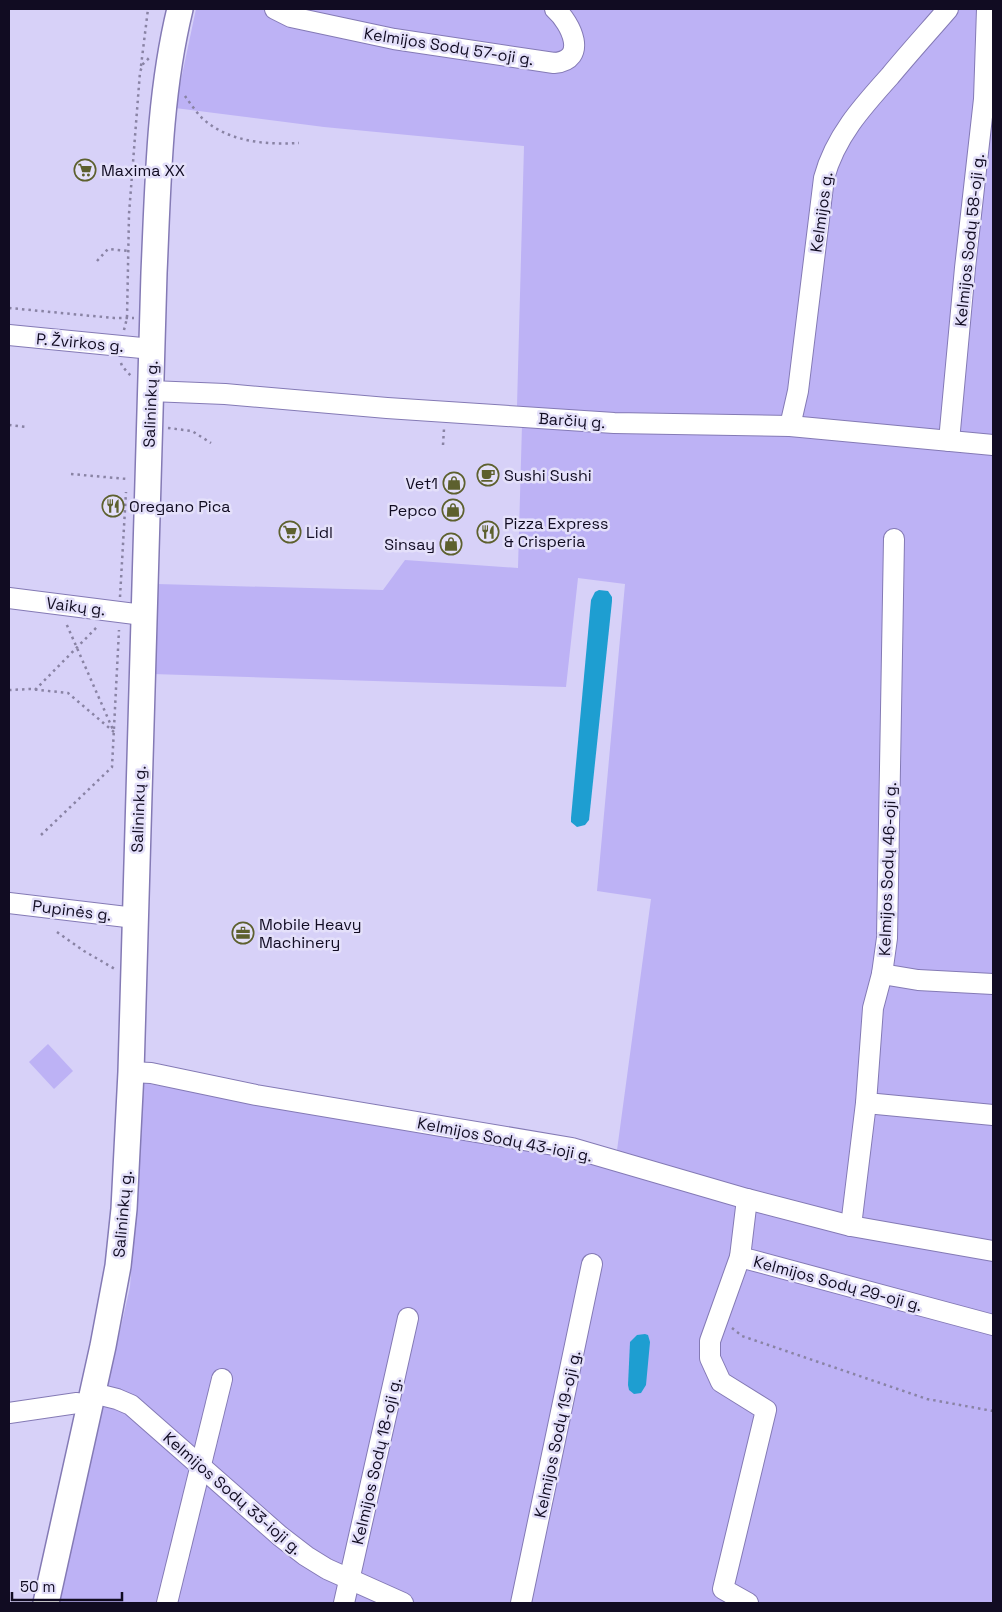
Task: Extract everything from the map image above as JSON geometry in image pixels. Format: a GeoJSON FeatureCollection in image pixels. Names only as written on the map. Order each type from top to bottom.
{"type":"FeatureCollection","features":[{"type":"Feature","properties":{"kind":"main road","name":"Salininkų g."},"geometry":{"type":"LineString","coordinates":[[46,1603],[110,1311],[121,1238],[128,1151],[135,918],[125,612],[150,426],[142,386],[152,349],[160,149],[165,93],[173,37],[180,9]]}},
{"type":"Feature","properties":{"kind":"street","name":"Kelmijos Sodų 57-oji g."},"geometry":{"type":"LineString","coordinates":[[275,9],[291,18],[394,39],[554,63],[563,62],[568,59],[574,47],[570,27],[562,15],[555,9]]}},
{"type":"Feature","properties":{"kind":"street","name":"Kelmijos g."},"geometry":{"type":"LineString","coordinates":[[790,426],[798,391],[824,178],[830,158],[840,137],[860,109],[948,9]]}},
{"type":"Feature","properties":{"kind":"street","name":"Kelmijos Sodų 58-oji g."},"geometry":{"type":"LineString","coordinates":[[949,441],[964,268],[984,99],[987,9]]}},
{"type":"Feature","properties":{"kind":"street","name":"P. Žvirkos g."},"geometry":{"type":"LineString","coordinates":[[9,335],[152,349]]}},
{"type":"Feature","properties":{"kind":"street","name":"Barčių g."},"geometry":{"type":"LineString","coordinates":[[142,386],[387,408],[614,423],[790,426],[993,445]]}},
{"type":"Feature","properties":{"kind":"street","name":"Kelmijos Sodų 46-oji g."},"geometry":{"type":"LineString","coordinates":[[851,1226],[866,1103],[873,1008],[882,974],[887,938],[894,538]]}},
{"type":"Feature","properties":{"kind":"street","name":"Vaikų g."},"geometry":{"type":"LineString","coordinates":[[9,598],[125,612]]}},
{"type":"Feature","properties":{"kind":"street","name":"Pupinės g."},"geometry":{"type":"LineString","coordinates":[[9,903],[135,918]]}},
{"type":"Feature","properties":{"kind":"street"},"geometry":{"type":"LineString","coordinates":[[882,974],[918,980],[993,984]]}},
{"type":"Feature","properties":{"kind":"street","name":"Kelmijos Sodų 43-ioji g."},"geometry":{"type":"LineString","coordinates":[[131,1072],[151,1072],[256,1095],[572,1148],[747,1199],[851,1226],[993,1251]]}},
{"type":"Feature","properties":{"kind":"street"},"geometry":{"type":"LineString","coordinates":[[866,1103],[993,1115]]}},
{"type":"Feature","properties":{"kind":"street","name":"Kelmijos Sodų 29-oji g."},"geometry":{"type":"LineString","coordinates":[[747,1199],[740,1257],[993,1324]]}},
{"type":"Feature","properties":{"kind":"street"},"geometry":{"type":"LineString","coordinates":[[740,1257],[710,1341],[709,1351],[710,1358],[721,1382],[766,1410],[723,1589],[748,1603]]}},
{"type":"Feature","properties":{"kind":"street","name":"Kelmijos Sodų 19-oji g."},"geometry":{"type":"LineString","coordinates":[[521,1603],[592,1264]]}},
{"type":"Feature","properties":{"kind":"street","name":"Kelmijos Sodų 18-oji g."},"geometry":{"type":"LineString","coordinates":[[344,1603],[408,1318]]}},
{"type":"Feature","properties":{"kind":"street"},"geometry":{"type":"LineString","coordinates":[[167,1603],[222,1379]]}},
{"type":"Feature","properties":{"kind":"street","name":"Kelmijos Sodų 33-ioji g."},"geometry":{"type":"LineString","coordinates":[[9,1413],[77,1403],[91,1399],[117,1399],[131,1405],[280,1536],[306,1556],[327,1569],[403,1603]]}},
{"type":"Feature","properties":{"kind":"path"},"geometry":{"type":"LineString","coordinates":[[142,386],[122,366],[122,347],[127,318],[130,214],[141,70],[148,9]]}},
{"type":"Feature","properties":{"kind":"path"},"geometry":{"type":"LineString","coordinates":[[141,70],[152,50]]}},
{"type":"Feature","properties":{"kind":"path"},"geometry":{"type":"LineString","coordinates":[[165,93],[184,96],[202,118],[217,128],[239,138],[264,144],[299,143]]}},
{"type":"Feature","properties":{"kind":"path"},"geometry":{"type":"LineString","coordinates":[[97,261],[108,250],[129,250]]}},
{"type":"Feature","properties":{"kind":"path"},"geometry":{"type":"LineString","coordinates":[[9,308],[114,318],[153,318]]}},
{"type":"Feature","properties":{"kind":"path"},"geometry":{"type":"LineString","coordinates":[[9,425],[26,427]]}},
{"type":"Feature","properties":{"kind":"path"},"geometry":{"type":"LineString","coordinates":[[150,426],[192,431],[211,443]]}},
{"type":"Feature","properties":{"kind":"path"},"geometry":{"type":"LineString","coordinates":[[71,474],[127,479],[128,472]]}},
{"type":"Feature","properties":{"kind":"path"},"geometry":{"type":"LineString","coordinates":[[41,835],[112,767],[125,612],[127,488]]}},
{"type":"Feature","properties":{"kind":"path"},"geometry":{"type":"LineString","coordinates":[[58,604],[114,732]]}},
{"type":"Feature","properties":{"kind":"path"},"geometry":{"type":"LineString","coordinates":[[35,690],[76,647],[125,612]]}},
{"type":"Feature","properties":{"kind":"path"},"geometry":{"type":"LineString","coordinates":[[9,690],[68,693],[114,732]]}},
{"type":"Feature","properties":{"kind":"path"},"geometry":{"type":"LineString","coordinates":[[57,932],[84,951],[121,972],[133,986]]}},
{"type":"Feature","properties":{"kind":"path"},"geometry":{"type":"LineString","coordinates":[[718,1318],[730,1325],[742,1336],[926,1399],[993,1411]]}},
{"type":"Feature","properties":{"kind":"shaded area"},"geometry":{"type":"Polygon","coordinates":[[[196,9],[993,9],[993,1603],[58,1603],[130,1287],[144,1083],[615,1165],[651,899],[597,891],[625,584],[578,578],[566,687],[152,674],[157,584],[383,590],[405,560],[518,568],[522,425],[529,424],[517,406],[524,146],[324,127],[175,108],[196,9]]]}},
{"type":"Feature","properties":{"kind":"shaded area"},"geometry":{"type":"Polygon","coordinates":[[[48,1044],[73,1071],[54,1089],[29,1062],[48,1044]]]}},
{"type":"Feature","properties":{"kind":"water"},"geometry":{"type":"Polygon","coordinates":[[[599,590],[608,591],[612,601],[589,820],[585,825],[577,827],[571,822],[571,818],[591,600],[595,592],[599,590]]]}},
{"type":"Feature","properties":{"kind":"water"},"geometry":{"type":"Polygon","coordinates":[[[637,1335],[648,1335],[650,1342],[646,1385],[641,1393],[634,1394],[629,1390],[628,1385],[630,1342],[637,1335]]]}},
{"type":"Feature","properties":{"kind":"place","name":"Maxima XX"},"geometry":{"type":"Point","coordinates":[85,170]}},
{"type":"Feature","properties":{"kind":"place","name":"Sushi Sushi"},"geometry":{"type":"Point","coordinates":[488,475]}},
{"type":"Feature","properties":{"kind":"place","name":"Vet1"},"geometry":{"type":"Point","coordinates":[454,483]}},
{"type":"Feature","properties":{"kind":"place","name":"Oregano Pica"},"geometry":{"type":"Point","coordinates":[113,506]}},
{"type":"Feature","properties":{"kind":"place","name":"Pepco"},"geometry":{"type":"Point","coordinates":[453,510]}},
{"type":"Feature","properties":{"kind":"place","name":"Lidl"},"geometry":{"type":"Point","coordinates":[290,532]}},
{"type":"Feature","properties":{"kind":"place","name":"Pizza Express & Crisperia"},"geometry":{"type":"Point","coordinates":[488,532]}},
{"type":"Feature","properties":{"kind":"place","name":"Sinsay"},"geometry":{"type":"Point","coordinates":[451,544]}},
{"type":"Feature","properties":{"kind":"place","name":"Mobile Heavy Machinery"},"geometry":{"type":"Point","coordinates":[243,933]}}]}
